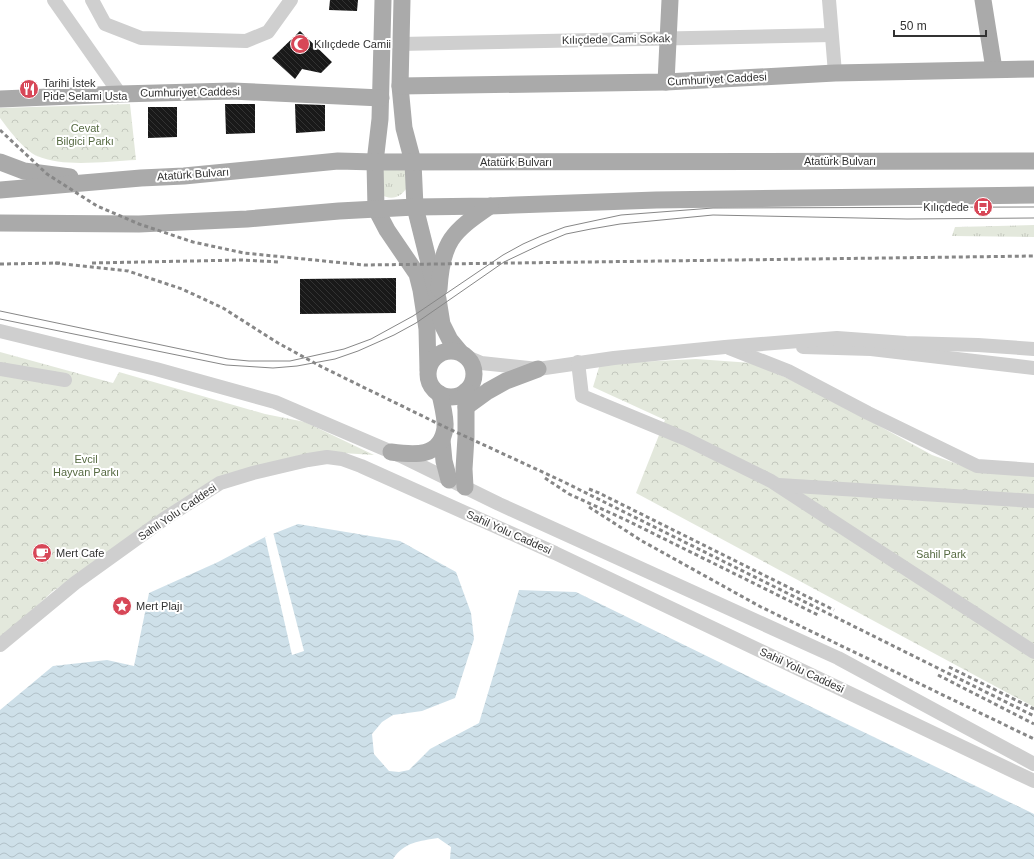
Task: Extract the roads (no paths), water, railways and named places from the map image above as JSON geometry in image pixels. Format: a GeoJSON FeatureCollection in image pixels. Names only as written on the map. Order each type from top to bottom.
{"type":"FeatureCollection","features":[{"type":"Feature","properties":{"kind":"main road"},"geometry":{"type":"LineString","coordinates":[[383,0],[381,98],[375,162],[376,209],[387,230],[417,274],[427,329],[428,377],[430,383],[434,390],[440,394],[447,397],[455,397],[462,394],[466,399]]}},
{"type":"Feature","properties":{"kind":"main road"},"geometry":{"type":"LineString","coordinates":[[402,0],[400,86],[404,128],[413,162],[415,207],[438,300],[442,324],[450,340],[463,355],[471,361],[474,369],[472,384],[466,399],[464,469],[465,488]]}},
{"type":"Feature","properties":{"kind":"main road"},"geometry":{"type":"LineString","coordinates":[[666,82],[670,0]]}},
{"type":"Feature","properties":{"kind":"main road"},"geometry":{"type":"LineString","coordinates":[[983,0],[994,69]]}},
{"type":"Feature","properties":{"kind":"main road","name":"Cumhuriyet Caddesi"},"geometry":{"type":"LineString","coordinates":[[400,86],[666,82],[835,73],[1034,69]]}},
{"type":"Feature","properties":{"kind":"main road","name":"Cumhuriyet Caddesi"},"geometry":{"type":"LineString","coordinates":[[0,99],[232,91],[381,98]]}},
{"type":"Feature","properties":{"kind":"main road","name":"Atatürk Bulvarı"},"geometry":{"type":"LineString","coordinates":[[0,190],[184,176],[338,162],[1034,161]]}},
{"type":"Feature","properties":{"kind":"main road"},"geometry":{"type":"LineString","coordinates":[[0,162],[24,171],[103,181]]}},
{"type":"Feature","properties":{"kind":"main road"},"geometry":{"type":"LineString","coordinates":[[0,223],[139,224],[247,219],[415,207],[656,200],[1034,195]]}},
{"type":"Feature","properties":{"kind":"main road"},"geometry":{"type":"LineString","coordinates":[[438,300],[439,274],[445,248],[455,232],[490,206]]}},
{"type":"Feature","properties":{"kind":"main road"},"geometry":{"type":"LineString","coordinates":[[428,370],[430,364],[440,354],[446,351],[453,351],[463,355]]}},
{"type":"Feature","properties":{"kind":"main road"},"geometry":{"type":"LineString","coordinates":[[466,399],[538,369]]}},
{"type":"Feature","properties":{"kind":"main road"},"geometry":{"type":"LineString","coordinates":[[440,394],[445,427],[442,440],[444,461],[449,480]]}},
{"type":"Feature","properties":{"kind":"main road"},"geometry":{"type":"LineString","coordinates":[[391,452],[414,455],[425,453],[435,448],[442,440]]}},
{"type":"Feature","properties":{"kind":"street"},"geometry":{"type":"LineString","coordinates":[[92,0],[106,24],[141,38],[246,41],[268,32],[291,0]]}},
{"type":"Feature","properties":{"kind":"street"},"geometry":{"type":"LineString","coordinates":[[829,0],[835,73]]}},
{"type":"Feature","properties":{"kind":"street"},"geometry":{"type":"LineString","coordinates":[[60,2],[120,94]]}},
{"type":"Feature","properties":{"kind":"street","name":"Kılıçdede Cami Sokak"},"geometry":{"type":"LineString","coordinates":[[400,44],[831,35]]}},
{"type":"Feature","properties":{"kind":"street"},"geometry":{"type":"LineString","coordinates":[[0,331],[156,369],[275,402],[391,452],[465,488],[838,658],[1034,764]]}},
{"type":"Feature","properties":{"kind":"street"},"geometry":{"type":"LineString","coordinates":[[463,355],[481,363],[538,369],[578,362],[725,347],[837,338],[1034,349]]}},
{"type":"Feature","properties":{"kind":"street"},"geometry":{"type":"LineString","coordinates":[[785,343],[806,348],[870,350],[1034,368]]}},
{"type":"Feature","properties":{"kind":"street"},"geometry":{"type":"LineString","coordinates":[[725,347],[788,371],[868,413],[977,466],[1034,470]]}},
{"type":"Feature","properties":{"kind":"street"},"geometry":{"type":"LineString","coordinates":[[578,362],[582,396],[686,439],[777,485],[1034,652]]}},
{"type":"Feature","properties":{"kind":"street"},"geometry":{"type":"LineString","coordinates":[[0,369],[64,380]]}},
{"type":"Feature","properties":{"kind":"street","name":"Sahil Yolu Caddesi"},"geometry":{"type":"LineString","coordinates":[[0,645],[75,583],[164,519],[220,483],[253,473],[327,457],[342,459],[361,466],[556,553],[1034,781]]}},
{"type":"Feature","properties":{"kind":"street"},"geometry":{"type":"LineString","coordinates":[[777,485],[1034,500]]}},
{"type":"Feature","properties":{"kind":"water"},"geometry":{"type":"Polygon","coordinates":[[[298,524],[400,541],[456,572],[471,613],[474,639],[455,698],[422,711],[393,715],[382,722],[372,734],[374,754],[389,771],[399,772],[409,770],[430,749],[479,723],[519,590],[576,592],[1034,814],[1034,859],[450,859],[451,847],[438,838],[413,843],[397,853],[393,859],[0,859],[0,710],[53,666],[107,660],[134,666],[149,593],[218,562],[265,537],[298,524]]]}},
{"type":"Feature","properties":{"kind":"tram line"},"geometry":{"type":"LineString","coordinates":[[0,311],[228,359],[249,361],[290,361],[344,349],[371,339],[413,316],[503,255],[541,236],[565,227],[621,215],[713,208],[1034,207]]}},
{"type":"Feature","properties":{"kind":"tram line"},"geometry":{"type":"LineString","coordinates":[[0,319],[226,365],[273,368],[297,366],[335,359],[358,351],[394,335],[416,323],[504,262],[566,234],[620,224],[713,215],[907,219],[1034,218]]}},
{"type":"Feature","properties":{"kind":"railway"},"geometry":{"type":"LineString","coordinates":[[0,130],[47,174],[97,206],[139,224],[193,242],[244,253],[364,265],[1034,256]]}},
{"type":"Feature","properties":{"kind":"railway"},"geometry":{"type":"LineString","coordinates":[[92,263],[241,260],[280,262]]}},
{"type":"Feature","properties":{"kind":"railway"},"geometry":{"type":"LineString","coordinates":[[55,263],[128,271],[182,289],[223,308],[278,343],[322,367],[445,427],[562,481],[1034,716]]}},
{"type":"Feature","properties":{"kind":"railway"},"geometry":{"type":"LineString","coordinates":[[0,264],[60,263]]}},
{"type":"Feature","properties":{"kind":"railway"},"geometry":{"type":"LineString","coordinates":[[545,478],[569,494],[626,520],[820,616]]}},
{"type":"Feature","properties":{"kind":"railway"},"geometry":{"type":"LineString","coordinates":[[589,489],[834,610]]}},
{"type":"Feature","properties":{"kind":"railway"},"geometry":{"type":"LineString","coordinates":[[589,507],[642,541],[761,607],[1034,739]]}},
{"type":"Feature","properties":{"kind":"railway"},"geometry":{"type":"LineString","coordinates":[[949,667],[1034,709]]}},
{"type":"Feature","properties":{"kind":"railway"},"geometry":{"type":"LineString","coordinates":[[938,675],[1034,724]]}},
{"type":"Feature","properties":{"kind":"place","name":"Kılıçdede Camii"},"geometry":{"type":"Point","coordinates":[300,44]}},
{"type":"Feature","properties":{"kind":"place","name":"Tarihi İstek Pide Selami Usta"},"geometry":{"type":"Point","coordinates":[29,89]}},
{"type":"Feature","properties":{"kind":"place","name":"Kılıçdede"},"geometry":{"type":"Point","coordinates":[983,207]}},
{"type":"Feature","properties":{"kind":"place","name":"Mert Cafe"},"geometry":{"type":"Point","coordinates":[42,553]}},
{"type":"Feature","properties":{"kind":"place","name":"Mert Plajı"},"geometry":{"type":"Point","coordinates":[122,606]}},
{"type":"Feature","properties":{"kind":"park label","name":"Cevat Bilgici Parkı"},"geometry":{"type":"Point","coordinates":[85,134]}},
{"type":"Feature","properties":{"kind":"park label","name":"Evcil Hayvan Parkı"},"geometry":{"type":"Point","coordinates":[86,465]}},
{"type":"Feature","properties":{"kind":"park label","name":"Sahil Park"},"geometry":{"type":"Point","coordinates":[941,554]}}]}
